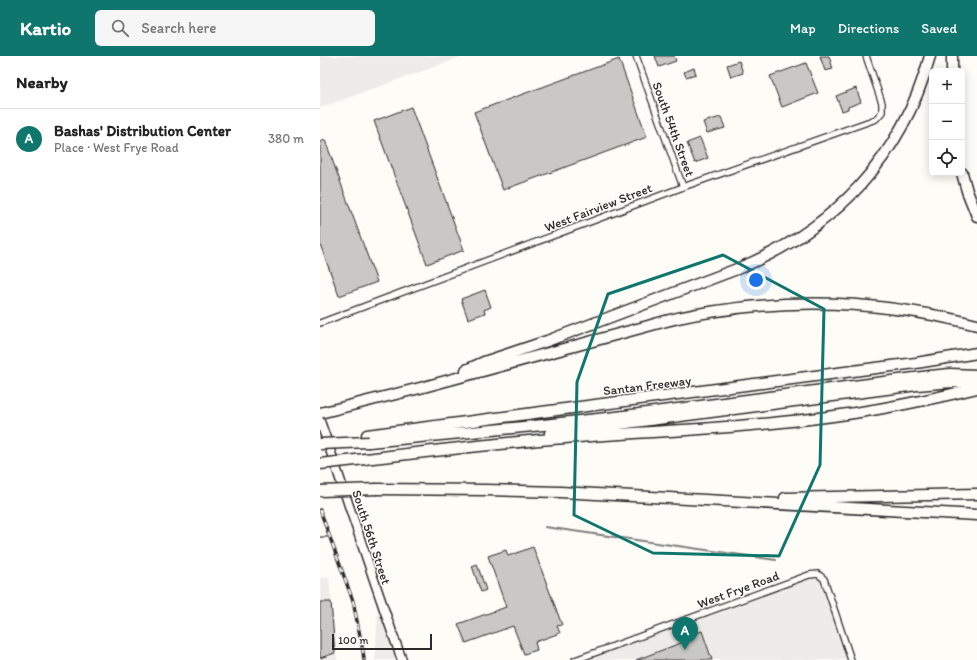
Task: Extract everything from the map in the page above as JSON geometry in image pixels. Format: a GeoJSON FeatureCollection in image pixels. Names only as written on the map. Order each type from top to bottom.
{"type":"FeatureCollection","features":[{"type":"Feature","properties":{"kind":"highway"},"geometry":{"type":"LineString","coordinates":[[420,388],[484,362],[547,341],[737,269],[764,258],[800,237],[844,202],[864,181],[881,159],[898,133],[912,107],[930,56]]}},
{"type":"Feature","properties":{"kind":"highway"},"geometry":{"type":"LineString","coordinates":[[952,56],[952,68]]}},
{"type":"Feature","properties":{"kind":"highway"},"geometry":{"type":"LineString","coordinates":[[963,176],[977,216]]}},
{"type":"Feature","properties":{"kind":"highway"},"geometry":{"type":"LineString","coordinates":[[320,413],[420,388],[648,326],[684,317],[732,308],[786,304],[878,306],[908,310],[977,325]]}},
{"type":"Feature","properties":{"kind":"highway","name":"Santan Freeway"},"geometry":{"type":"LineString","coordinates":[[320,440],[368,438],[922,362],[977,353]]}},
{"type":"Feature","properties":{"kind":"highway"},"geometry":{"type":"LineString","coordinates":[[457,448],[564,431],[931,380],[950,374],[977,375]]}},
{"type":"Feature","properties":{"kind":"highway"},"geometry":{"type":"LineString","coordinates":[[320,444],[368,438],[543,425],[602,419],[931,380],[977,383]]}},
{"type":"Feature","properties":{"kind":"highway"},"geometry":{"type":"LineString","coordinates":[[320,464],[457,448],[565,438],[735,427],[808,420],[856,413],[977,388]]}},
{"type":"Feature","properties":{"kind":"highway"},"geometry":{"type":"LineString","coordinates":[[320,491],[377,489],[523,491],[977,515]]}},
{"type":"Feature","properties":{"kind":"highway"},"geometry":{"type":"LineString","coordinates":[[731,501],[778,498],[977,494]]}},
{"type":"Feature","properties":{"kind":"main road","name":"South 56th Street"},"geometry":{"type":"LineString","coordinates":[[320,421],[402,660]]}},
{"type":"Feature","properties":{"kind":"street","name":"South 54th Street"},"geometry":{"type":"LineString","coordinates":[[636,56],[683,186]]}},
{"type":"Feature","properties":{"kind":"street","name":"West Fairview Street"},"geometry":{"type":"LineString","coordinates":[[320,323],[683,186],[876,119],[882,112],[882,103],[866,56]]}},
{"type":"Feature","properties":{"kind":"street","name":"West Frye Road"},"geometry":{"type":"LineString","coordinates":[[575,660],[809,575],[818,574],[824,579],[851,660]]}},
{"type":"Feature","properties":{"kind":"highlighted area"},"geometry":{"type":"Polygon","coordinates":[[[723,255],[824,309],[820,465],[779,556],[653,553],[574,515],[577,382],[608,294],[723,255]]]}},
{"type":"Feature","properties":{"kind":"shaded area"},"geometry":{"type":"Polygon","coordinates":[[[320,56],[464,56],[320,108],[320,56]]]}},
{"type":"Feature","properties":{"kind":"shaded area"},"geometry":{"type":"Polygon","coordinates":[[[818,574],[824,579],[851,660],[576,660],[818,574]]]}},
{"type":"Feature","properties":{"kind":"shaded area"},"geometry":{"type":"Polygon","coordinates":[[[320,578],[329,578],[337,660],[320,660],[320,578]]]}},
{"type":"Feature","properties":{"kind":"shaded area"},"geometry":{"type":"Polygon","coordinates":[[[379,594],[402,660],[375,660],[379,594]]]}},
{"type":"Feature","properties":{"kind":"building"},"geometry":{"type":"Polygon","coordinates":[[[655,56],[674,56],[676,61],[659,67],[655,56]]]}},
{"type":"Feature","properties":{"kind":"building"},"geometry":{"type":"Polygon","coordinates":[[[820,56],[829,56],[833,69],[825,71],[820,56]]]}},
{"type":"Feature","properties":{"kind":"building"},"geometry":{"type":"Polygon","coordinates":[[[619,59],[647,137],[503,190],[474,112],[619,59]]]}},
{"type":"Feature","properties":{"kind":"building"},"geometry":{"type":"Polygon","coordinates":[[[739,61],[743,73],[731,77],[727,65],[739,61]]]}},
{"type":"Feature","properties":{"kind":"building"},"geometry":{"type":"Polygon","coordinates":[[[806,63],[818,93],[782,107],[770,76],[806,63]]]}},
{"type":"Feature","properties":{"kind":"building"},"geometry":{"type":"Polygon","coordinates":[[[694,68],[696,74],[686,77],[684,72],[694,68]]]}},
{"type":"Feature","properties":{"kind":"building"},"geometry":{"type":"Polygon","coordinates":[[[856,88],[861,102],[842,111],[836,96],[856,88]]]}},
{"type":"Feature","properties":{"kind":"building"},"geometry":{"type":"Polygon","coordinates":[[[411,107],[464,250],[427,264],[374,121],[411,107]]]}},
{"type":"Feature","properties":{"kind":"building"},"geometry":{"type":"Polygon","coordinates":[[[721,117],[725,128],[707,133],[703,122],[721,117]]]}},
{"type":"Feature","properties":{"kind":"building"},"geometry":{"type":"Polygon","coordinates":[[[700,138],[708,158],[695,163],[687,143],[700,138]]]}},
{"type":"Feature","properties":{"kind":"building"},"geometry":{"type":"Polygon","coordinates":[[[325,140],[377,282],[339,296],[320,244],[320,142],[325,140]]]}},
{"type":"Feature","properties":{"kind":"building"},"geometry":{"type":"Polygon","coordinates":[[[485,290],[491,307],[484,310],[485,313],[468,319],[461,299],[485,290]]]}},
{"type":"Feature","properties":{"kind":"building"},"geometry":{"type":"Polygon","coordinates":[[[533,547],[562,625],[557,626],[560,633],[535,642],[537,650],[524,654],[513,626],[466,643],[458,624],[506,607],[488,556],[506,550],[508,556],[533,547]]]}},
{"type":"Feature","properties":{"kind":"building"},"geometry":{"type":"Polygon","coordinates":[[[477,564],[486,590],[481,592],[472,566],[477,564]]]}},
{"type":"Feature","properties":{"kind":"building"},"geometry":{"type":"Polygon","coordinates":[[[320,602],[331,602],[335,653],[320,658],[320,602]]]}},
{"type":"Feature","properties":{"kind":"building"},"geometry":{"type":"Polygon","coordinates":[[[702,631],[712,660],[636,660],[686,641],[685,637],[702,631]]]}},
{"type":"Feature","properties":{"kind":"waterway"},"geometry":{"type":"LineString","coordinates":[[545,527],[776,560]]}},
{"type":"Feature","properties":{"kind":"waterway"},"geometry":{"type":"LineString","coordinates":[[320,537],[327,537]]}},
{"type":"Feature","properties":{"kind":"railway"},"geometry":{"type":"LineString","coordinates":[[320,510],[353,601],[364,660]]}},
{"type":"Feature","properties":{"kind":"place","name":"Bashas' Distribution Center"},"geometry":{"type":"Point","coordinates":[685,650]}}]}
